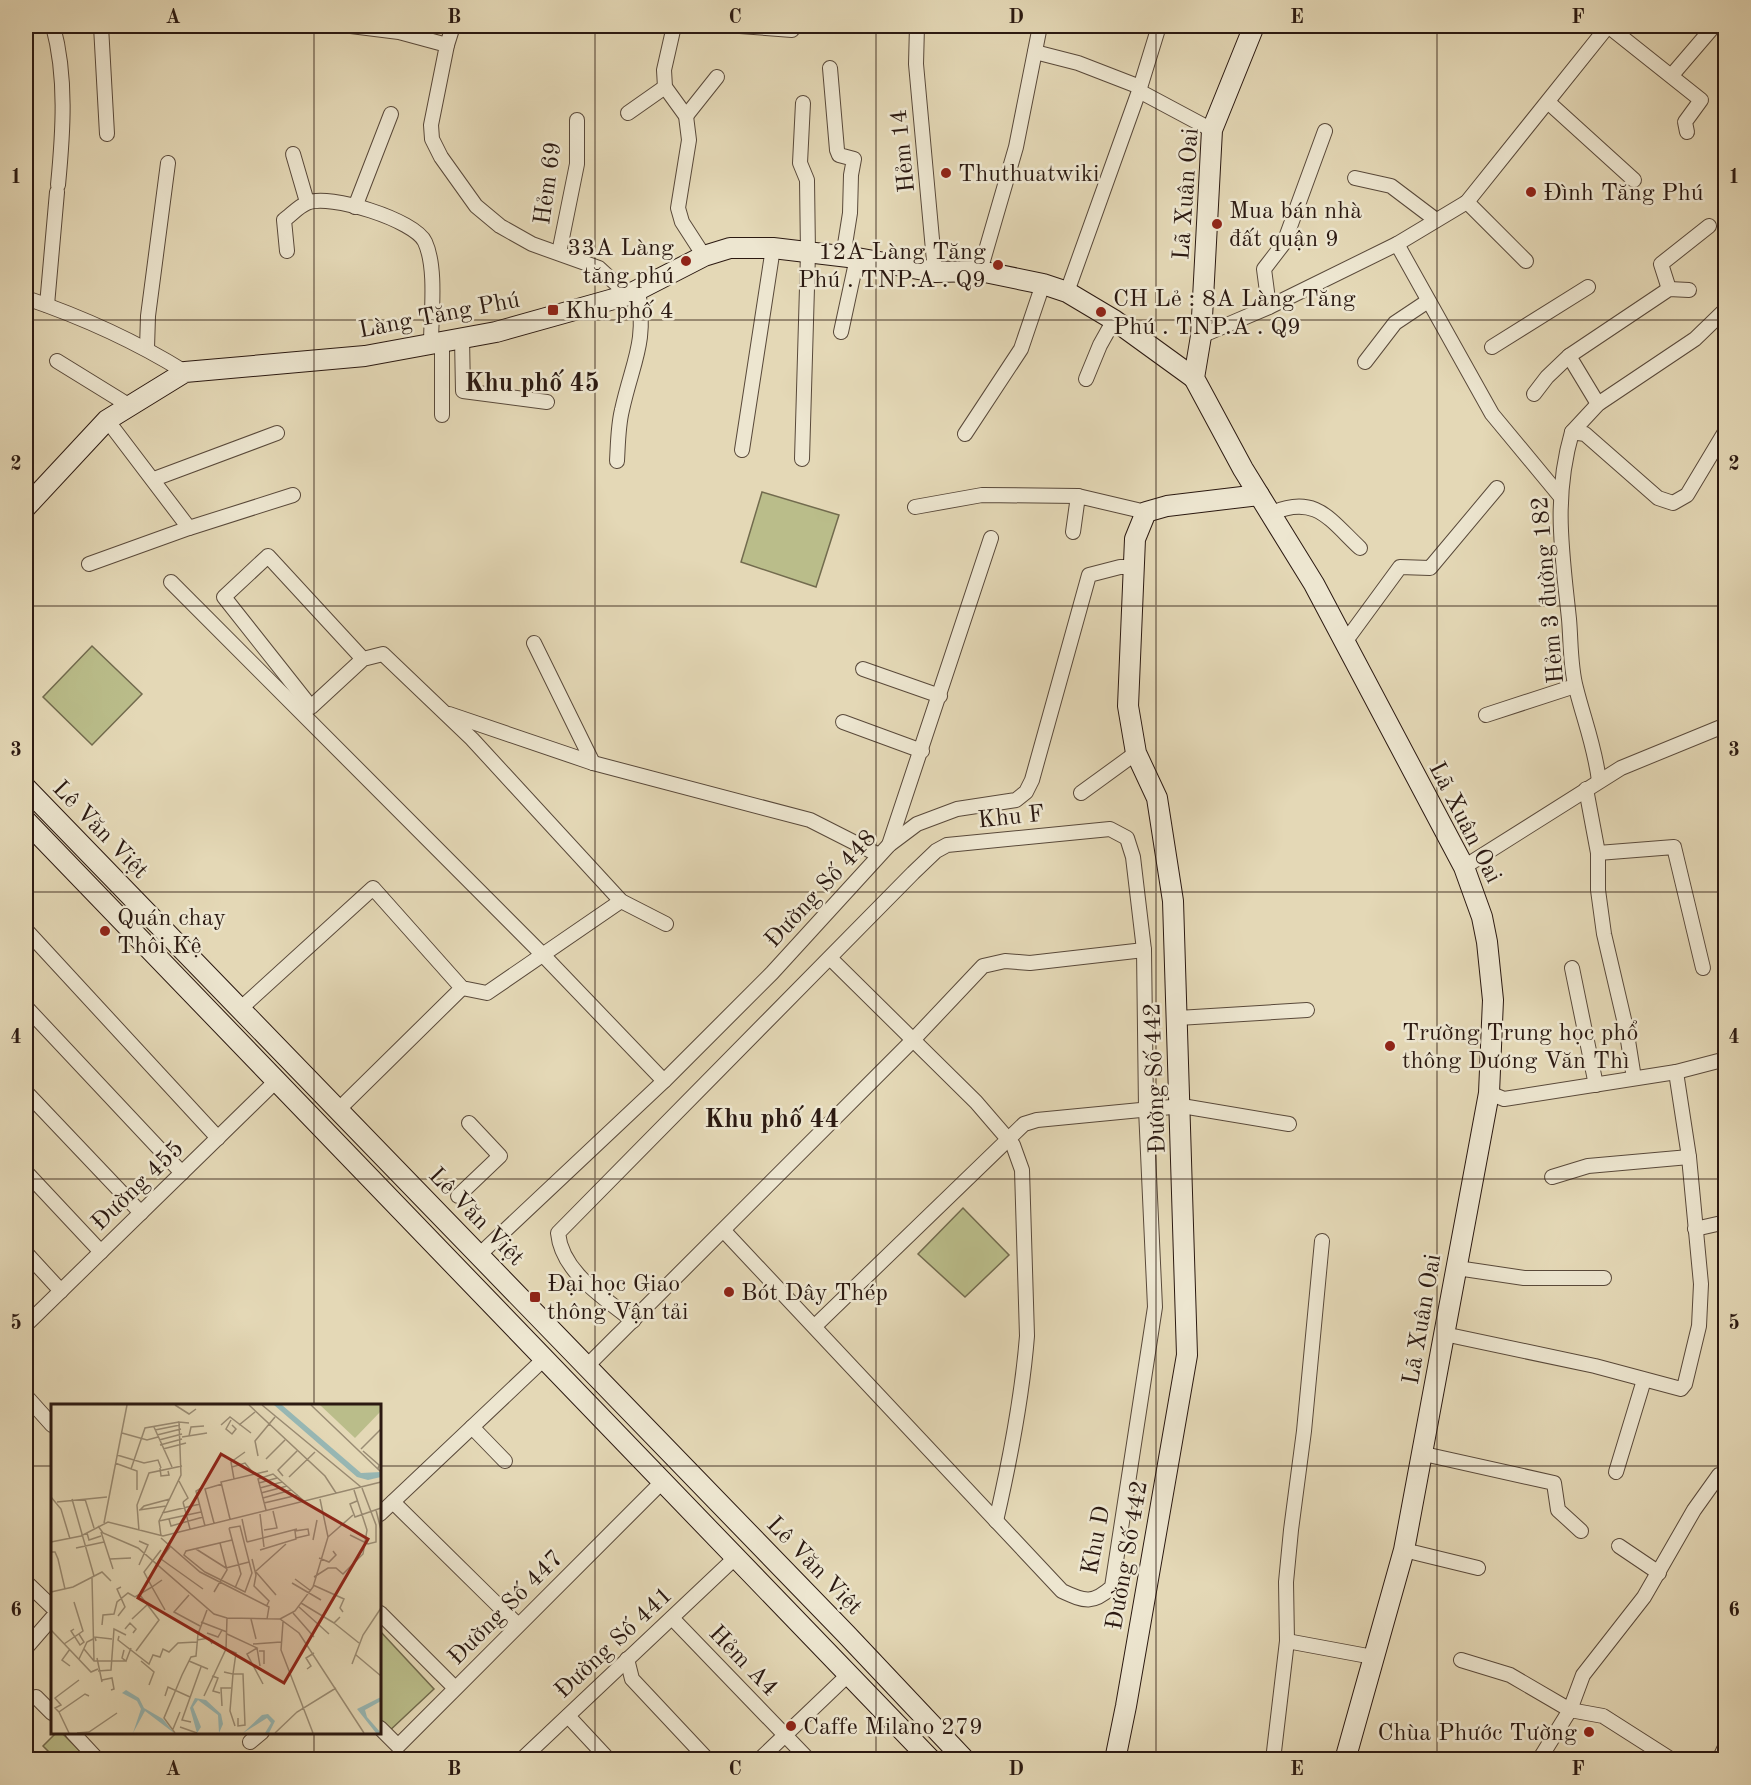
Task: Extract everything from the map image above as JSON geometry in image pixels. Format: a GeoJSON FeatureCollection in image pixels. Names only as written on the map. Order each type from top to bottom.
{"type":"FeatureCollection","features":[{"type":"Feature","properties":{"kind":"main road","name":"Lã Xuân Oai"},"geometry":{"type":"LineString","coordinates":[[1254,26],[1212,130],[1201,336],[1194,378],[1345,642],[1376,705],[1464,867],[1482,917],[1487,942],[1492,1000],[1489,1093],[1424,1454],[1404,1550],[1345,1760]]}},
{"type":"Feature","properties":{"kind":"main road","name":"Làng Tăng Phú"},"geometry":{"type":"LineString","coordinates":[[27,502],[108,420],[185,372],[365,356],[551,318],[633,293],[704,256],[730,248],[773,248],[935,272],[980,272],[1043,284],[1067,292],[1114,320],[1194,378]]}},
{"type":"Feature","properties":{"kind":"main road"},"geometry":{"type":"LineString","coordinates":[[1146,512],[1167,506],[1259,495]]}},
{"type":"Feature","properties":{"kind":"main road","name":"Đường Số 442"},"geometry":{"type":"LineString","coordinates":[[1114,1760],[1126,1706],[1187,1355],[1182,1106],[1173,901],[1157,798],[1136,753],[1128,706],[1136,539],[1146,512]]}},
{"type":"Feature","properties":{"kind":"main road","name":"Lê Văn Việt"},"geometry":{"type":"LineString","coordinates":[[26,788],[563,1341],[965,1760]]}},
{"type":"Feature","properties":{"kind":"main road","name":"Lê Văn Việt"},"geometry":{"type":"LineString","coordinates":[[26,821],[931,1760]]}},
{"type":"Feature","properties":{"kind":"main road"},"geometry":{"type":"LineString","coordinates":[[276,1081],[293,1064]]}},
{"type":"Feature","properties":{"kind":"main road"},"geometry":{"type":"LineString","coordinates":[[461,1272],[479,1255]]}},
{"type":"Feature","properties":{"kind":"main road"},"geometry":{"type":"LineString","coordinates":[[488,1300],[506,1282]]}},
{"type":"Feature","properties":{"kind":"main road"},"geometry":{"type":"LineString","coordinates":[[544,1359],[563,1341]]}},
{"type":"Feature","properties":{"kind":"main road"},"geometry":{"type":"LineString","coordinates":[[849,1674],[867,1656]]}},
{"type":"Feature","properties":{"kind":"street"},"geometry":{"type":"LineString","coordinates":[[47,306],[57,189],[62,85],[61,54],[53,26]]}},
{"type":"Feature","properties":{"kind":"street"},"geometry":{"type":"LineString","coordinates":[[101,26],[107,134]]}},
{"type":"Feature","properties":{"kind":"street"},"geometry":{"type":"LineString","coordinates":[[351,26],[399,29],[447,45]]}},
{"type":"Feature","properties":{"kind":"street"},"geometry":{"type":"LineString","coordinates":[[453,26],[431,125],[432,139],[441,157],[476,206],[500,226],[532,244],[599,268],[633,293],[642,315],[641,345],[621,411],[616,461]]}},
{"type":"Feature","properties":{"kind":"street"},"geometry":{"type":"LineString","coordinates":[[674,26],[664,70],[665,87],[686,116],[689,140],[678,208],[682,222],[704,256]]}},
{"type":"Feature","properties":{"kind":"street"},"geometry":{"type":"LineString","coordinates":[[740,26],[770,26],[792,30]]}},
{"type":"Feature","properties":{"kind":"street","name":"Hẻm 14"},"geometry":{"type":"LineString","coordinates":[[917,26],[916,64],[935,272]]}},
{"type":"Feature","properties":{"kind":"street"},"geometry":{"type":"LineString","coordinates":[[980,272],[1016,147],[1040,26]]}},
{"type":"Feature","properties":{"kind":"street"},"geometry":{"type":"LineString","coordinates":[[1067,292],[1159,26]]}},
{"type":"Feature","properties":{"kind":"street"},"geometry":{"type":"LineString","coordinates":[[1201,336],[1269,307],[1397,244],[1467,202],[1608,26],[1701,100],[1685,122],[1687,132]]}},
{"type":"Feature","properties":{"kind":"street"},"geometry":{"type":"LineString","coordinates":[[1672,75],[1714,26]]}},
{"type":"Feature","properties":{"kind":"street"},"geometry":{"type":"LineString","coordinates":[[1035,52],[1078,63],[1139,89],[1212,130]]}},
{"type":"Feature","properties":{"kind":"street"},"geometry":{"type":"LineString","coordinates":[[830,68],[837,150],[839,155],[854,159],[851,175],[850,258],[841,332]]}},
{"type":"Feature","properties":{"kind":"street"},"geometry":{"type":"LineString","coordinates":[[686,116],[717,77]]}},
{"type":"Feature","properties":{"kind":"street"},"geometry":{"type":"LineString","coordinates":[[628,113],[665,87]]}},
{"type":"Feature","properties":{"kind":"street"},"geometry":{"type":"LineString","coordinates":[[1548,102],[1635,180]]}},
{"type":"Feature","properties":{"kind":"street"},"geometry":{"type":"LineString","coordinates":[[802,459],[808,253],[807,180],[800,163],[803,103]]}},
{"type":"Feature","properties":{"kind":"street"},"geometry":{"type":"LineString","coordinates":[[355,207],[391,114]]}},
{"type":"Feature","properties":{"kind":"street","name":"Hẻm 69"},"geometry":{"type":"LineString","coordinates":[[559,253],[577,164],[577,120]]}},
{"type":"Feature","properties":{"kind":"street"},"geometry":{"type":"LineString","coordinates":[[1269,307],[1263,269],[1284,243],[1325,131]]}},
{"type":"Feature","properties":{"kind":"street"},"geometry":{"type":"LineString","coordinates":[[293,154],[308,202]]}},
{"type":"Feature","properties":{"kind":"street"},"geometry":{"type":"LineString","coordinates":[[147,348],[148,316],[168,163]]}},
{"type":"Feature","properties":{"kind":"street"},"geometry":{"type":"LineString","coordinates":[[1355,178],[1390,186],[1436,219]]}},
{"type":"Feature","properties":{"kind":"street"},"geometry":{"type":"LineString","coordinates":[[287,251],[284,220],[308,202],[342,202],[411,227],[425,241],[431,262],[442,415]]}},
{"type":"Feature","properties":{"kind":"street"},"geometry":{"type":"LineString","coordinates":[[1467,202],[1526,261]]}},
{"type":"Feature","properties":{"kind":"street"},"geometry":{"type":"LineString","coordinates":[[1669,289],[1661,264],[1709,226]]}},
{"type":"Feature","properties":{"kind":"street"},"geometry":{"type":"LineString","coordinates":[[1397,244],[1492,414],[1560,496]]}},
{"type":"Feature","properties":{"kind":"street"},"geometry":{"type":"LineString","coordinates":[[742,450],[773,248]]}},
{"type":"Feature","properties":{"kind":"street"},"geometry":{"type":"LineString","coordinates":[[966,434],[1021,349],[1043,284]]}},
{"type":"Feature","properties":{"kind":"street"},"geometry":{"type":"LineString","coordinates":[[1492,346],[1588,287]]}},
{"type":"Feature","properties":{"kind":"street"},"geometry":{"type":"LineString","coordinates":[[1534,394],[1547,377],[1569,356],[1669,289],[1689,290]]}},
{"type":"Feature","properties":{"kind":"street"},"geometry":{"type":"LineString","coordinates":[[26,298],[147,348],[185,372]]}},
{"type":"Feature","properties":{"kind":"street"},"geometry":{"type":"LineString","coordinates":[[1365,363],[1395,323],[1428,301]]}},
{"type":"Feature","properties":{"kind":"street"},"geometry":{"type":"LineString","coordinates":[[1572,432],[1598,404],[1695,339],[1725,309]]}},
{"type":"Feature","properties":{"kind":"street"},"geometry":{"type":"LineString","coordinates":[[1086,379],[1100,345],[1114,320]]}},
{"type":"Feature","properties":{"kind":"street"},"geometry":{"type":"LineString","coordinates":[[462,338],[463,391],[546,402]]}},
{"type":"Feature","properties":{"kind":"street"},"geometry":{"type":"LineString","coordinates":[[1569,356],[1598,404]]}},
{"type":"Feature","properties":{"kind":"street"},"geometry":{"type":"LineString","coordinates":[[57,361],[130,406]]}},
{"type":"Feature","properties":{"kind":"street"},"geometry":{"type":"LineString","coordinates":[[108,420],[189,528]]}},
{"type":"Feature","properties":{"kind":"street"},"geometry":{"type":"LineString","coordinates":[[1572,432],[1585,434],[1658,498],[1673,503],[1687,495],[1725,430]]}},
{"type":"Feature","properties":{"kind":"street","name":"Hẻm 3 đường 182"},"geometry":{"type":"LineString","coordinates":[[1572,432],[1562,466],[1560,496],[1562,552],[1575,686],[1595,747],[1599,781]]}},
{"type":"Feature","properties":{"kind":"street"},"geometry":{"type":"LineString","coordinates":[[154,479],[278,433]]}},
{"type":"Feature","properties":{"kind":"street"},"geometry":{"type":"LineString","coordinates":[[1345,642],[1400,567],[1430,568],[1497,488]]}},
{"type":"Feature","properties":{"kind":"street"},"geometry":{"type":"LineString","coordinates":[[89,564],[189,528],[293,495]]}},
{"type":"Feature","properties":{"kind":"street"},"geometry":{"type":"LineString","coordinates":[[915,507],[982,495],[1078,496],[1146,512]]}},
{"type":"Feature","properties":{"kind":"street"},"geometry":{"type":"LineString","coordinates":[[1073,532],[1078,496]]}},
{"type":"Feature","properties":{"kind":"street"},"geometry":{"type":"LineString","coordinates":[[1272,513],[1289,506],[1303,505],[1318,509],[1360,548]]}},
{"type":"Feature","properties":{"kind":"street"},"geometry":{"type":"LineString","coordinates":[[889,845],[992,538]]}},
{"type":"Feature","properties":{"kind":"street"},"geometry":{"type":"LineString","coordinates":[[363,659],[268,556],[224,597],[311,707],[363,659],[383,654],[444,712],[621,901],[666,924]]}},
{"type":"Feature","properties":{"kind":"street","name":"Đường Số 448"},"geometry":{"type":"LineString","coordinates":[[479,1255],[664,1081],[772,973],[889,845],[917,824],[957,809],[1016,800],[1026,792],[1032,780],[1089,575],[1120,567],[1134,567]]}},
{"type":"Feature","properties":{"kind":"street"},"geometry":{"type":"LineString","coordinates":[[171,582],[544,956],[664,1081]]}},
{"type":"Feature","properties":{"kind":"street"},"geometry":{"type":"LineString","coordinates":[[534,643],[593,763]]}},
{"type":"Feature","properties":{"kind":"street"},"geometry":{"type":"LineString","coordinates":[[863,669],[940,696]]}},
{"type":"Feature","properties":{"kind":"street"},"geometry":{"type":"LineString","coordinates":[[1486,715],[1575,686]]}},
{"type":"Feature","properties":{"kind":"street"},"geometry":{"type":"LineString","coordinates":[[444,712],[593,763],[810,820],[879,855]]}},
{"type":"Feature","properties":{"kind":"street"},"geometry":{"type":"LineString","coordinates":[[843,722],[922,750]]}},
{"type":"Feature","properties":{"kind":"street"},"geometry":{"type":"LineString","coordinates":[[1464,867],[1621,768],[1725,725]]}},
{"type":"Feature","properties":{"kind":"street"},"geometry":{"type":"LineString","coordinates":[[1081,793],[1136,753]]}},
{"type":"Feature","properties":{"kind":"street"},"geometry":{"type":"LineString","coordinates":[[1586,789],[1598,852],[1598,890],[1604,934],[1626,1028],[1634,1078]]}},
{"type":"Feature","properties":{"kind":"street","name":"Khu F"},"geometry":{"type":"LineString","coordinates":[[633,1321],[571,1268],[560,1247],[558,1233],[913,873],[936,851],[947,845],[1110,829],[1127,838],[1132,847],[1144,950],[1146,1109]]}},
{"type":"Feature","properties":{"kind":"street"},"geometry":{"type":"LineString","coordinates":[[1598,852],[1674,847],[1703,968]]}},
{"type":"Feature","properties":{"kind":"street"},"geometry":{"type":"LineString","coordinates":[[240,1009],[373,888],[462,988],[487,993],[621,901]]}},
{"type":"Feature","properties":{"kind":"street"},"geometry":{"type":"LineString","coordinates":[[26,930],[218,1138]]}},
{"type":"Feature","properties":{"kind":"street"},"geometry":{"type":"LineString","coordinates":[[587,1366],[914,1039],[983,966],[1005,961],[1030,963],[1144,950]]}},
{"type":"Feature","properties":{"kind":"street"},"geometry":{"type":"LineString","coordinates":[[830,957],[976,1102],[1009,1140],[1022,1170],[1027,1336],[1011,1456],[996,1521]]}},
{"type":"Feature","properties":{"kind":"street"},"geometry":{"type":"LineString","coordinates":[[1572,968],[1596,1085]]}},
{"type":"Feature","properties":{"kind":"street"},"geometry":{"type":"LineString","coordinates":[[338,1110],[462,988]]}},
{"type":"Feature","properties":{"kind":"street"},"geometry":{"type":"LineString","coordinates":[[26,1007],[182,1173]]}},
{"type":"Feature","properties":{"kind":"street"},"geometry":{"type":"LineString","coordinates":[[1178,1018],[1307,1010]]}},
{"type":"Feature","properties":{"kind":"street"},"geometry":{"type":"LineString","coordinates":[[1489,1093],[1504,1099],[1676,1072],[1725,1059]]}},
{"type":"Feature","properties":{"kind":"street"},"geometry":{"type":"LineString","coordinates":[[1444,1334],[1595,1366],[1680,1389],[1685,1384],[1699,1326],[1701,1284],[1689,1157],[1676,1072]]}},
{"type":"Feature","properties":{"kind":"street","name":"Đường 455"},"geometry":{"type":"LineString","coordinates":[[27,1321],[61,1291],[276,1081]]}},
{"type":"Feature","properties":{"kind":"street"},"geometry":{"type":"LineString","coordinates":[[26,1092],[141,1213]]}},
{"type":"Feature","properties":{"kind":"street"},"geometry":{"type":"LineString","coordinates":[[815,1326],[1024,1124],[1037,1120],[1182,1106],[1289,1125]]}},
{"type":"Feature","properties":{"kind":"street","name":"Khu D"},"geometry":{"type":"LineString","coordinates":[[724,1230],[1062,1592],[1084,1600],[1096,1599],[1112,1587],[1154,1318],[1146,1109]]}},
{"type":"Feature","properties":{"kind":"street"},"geometry":{"type":"LineString","coordinates":[[458,1196],[505,1160],[469,1123]]}},
{"type":"Feature","properties":{"kind":"street"},"geometry":{"type":"LineString","coordinates":[[1552,1178],[1588,1166],[1689,1157]]}},
{"type":"Feature","properties":{"kind":"street"},"geometry":{"type":"LineString","coordinates":[[26,1172],[100,1252]]}},
{"type":"Feature","properties":{"kind":"street"},"geometry":{"type":"LineString","coordinates":[[1695,1229],[1725,1222]]}},
{"type":"Feature","properties":{"kind":"street"},"geometry":{"type":"LineString","coordinates":[[1273,1760],[1287,1641],[1286,1582],[1322,1241]]}},
{"type":"Feature","properties":{"kind":"street"},"geometry":{"type":"LineString","coordinates":[[26,1253],[61,1291]]}},
{"type":"Feature","properties":{"kind":"street"},"geometry":{"type":"LineString","coordinates":[[1457,1268],[1524,1278],[1604,1278]]}},
{"type":"Feature","properties":{"kind":"street"},"geometry":{"type":"LineString","coordinates":[[381,1513],[544,1359]]}},
{"type":"Feature","properties":{"kind":"street"},"geometry":{"type":"LineString","coordinates":[[1616,1472],[1644,1380]]}},
{"type":"Feature","properties":{"kind":"street"},"geometry":{"type":"LineString","coordinates":[[26,1396],[51,1424]]}},
{"type":"Feature","properties":{"kind":"street"},"geometry":{"type":"LineString","coordinates":[[472,1427],[505,1461]]}},
{"type":"Feature","properties":{"kind":"street"},"geometry":{"type":"LineString","coordinates":[[1424,1454],[1554,1483],[1558,1510],[1581,1531]]}},
{"type":"Feature","properties":{"kind":"street"},"geometry":{"type":"LineString","coordinates":[[1539,1760],[1570,1710],[1583,1675],[1644,1597],[1694,1510],[1719,1475]]}},
{"type":"Feature","properties":{"kind":"street","name":"Đường Số 447"},"geometry":{"type":"LineString","coordinates":[[381,1729],[398,1746],[663,1481]]}},
{"type":"Feature","properties":{"kind":"street"},"geometry":{"type":"LineString","coordinates":[[393,1502],[519,1625]]}},
{"type":"Feature","properties":{"kind":"street"},"geometry":{"type":"LineString","coordinates":[[1619,1546],[1659,1573]]}},
{"type":"Feature","properties":{"kind":"street"},"geometry":{"type":"LineString","coordinates":[[1404,1550],[1478,1568]]}},
{"type":"Feature","properties":{"kind":"street","name":"Đường Số 441"},"geometry":{"type":"LineString","coordinates":[[521,1760],[736,1557]]}},
{"type":"Feature","properties":{"kind":"street"},"geometry":{"type":"LineString","coordinates":[[26,1582],[51,1606]]}},
{"type":"Feature","properties":{"kind":"street"},"geometry":{"type":"LineString","coordinates":[[381,1614],[455,1689]]}},
{"type":"Feature","properties":{"kind":"street","name":"Hẻm A4"},"geometry":{"type":"LineString","coordinates":[[672,1617],[809,1760]]}},
{"type":"Feature","properties":{"kind":"street"},"geometry":{"type":"LineString","coordinates":[[26,1648],[51,1619]]}},
{"type":"Feature","properties":{"kind":"street"},"geometry":{"type":"LineString","coordinates":[[1287,1641],[1373,1657]]}},
{"type":"Feature","properties":{"kind":"street"},"geometry":{"type":"LineString","coordinates":[[627,1659],[632,1679],[708,1760]]}},
{"type":"Feature","properties":{"kind":"street"},"geometry":{"type":"LineString","coordinates":[[1461,1660],[1510,1675],[1570,1710],[1603,1716],[1672,1760]]}},
{"type":"Feature","properties":{"kind":"street"},"geometry":{"type":"LineString","coordinates":[[759,1760],[849,1674]]}},
{"type":"Feature","properties":{"kind":"street"},"geometry":{"type":"LineString","coordinates":[[36,1697],[51,1712]]}},
{"type":"Feature","properties":{"kind":"street"},"geometry":{"type":"LineString","coordinates":[[568,1716],[609,1760]]}},
{"type":"Feature","properties":{"kind":"street"},"geometry":{"type":"LineString","coordinates":[[74,1734],[98,1760]]}},
{"type":"Feature","properties":{"kind":"street"},"geometry":{"type":"LineString","coordinates":[[250,1742],[260,1734]]}},
{"type":"Feature","properties":{"kind":"street"},"geometry":{"type":"LineString","coordinates":[[1719,1760],[1725,1745]]}},
{"type":"Feature","properties":{"kind":"green space"},"geometry":{"type":"Polygon","coordinates":[[[762,492],[839,515],[816,587],[741,562],[762,492]]]}},
{"type":"Feature","properties":{"kind":"green space"},"geometry":{"type":"Polygon","coordinates":[[[92,646],[142,694],[92,745],[43,697],[92,646]]]}},
{"type":"Feature","properties":{"kind":"green space"},"geometry":{"type":"Polygon","coordinates":[[[963,1208],[1009,1255],[965,1297],[918,1254],[963,1208]]]}},
{"type":"Feature","properties":{"kind":"green space"},"geometry":{"type":"Polygon","coordinates":[[[381,1632],[434,1689],[386,1734],[381,1728],[381,1632]]]}},
{"type":"Feature","properties":{"kind":"green space"},"geometry":{"type":"Polygon","coordinates":[[[55,1734],[63,1734],[88,1759],[56,1759],[43,1746],[55,1734]]]}},
{"type":"Feature","properties":{"kind":"place","name":"Thuthuatwiki"},"geometry":{"type":"Point","coordinates":[946,173]}},
{"type":"Feature","properties":{"kind":"place","name":"Đình Tăng Phú"},"geometry":{"type":"Point","coordinates":[1531,192]}},
{"type":"Feature","properties":{"kind":"place","name":"Mua bán nhà đất quận 9"},"geometry":{"type":"Point","coordinates":[1217,224]}},
{"type":"Feature","properties":{"kind":"place","name":"33A Làng tăng phú"},"geometry":{"type":"Point","coordinates":[686,261]}},
{"type":"Feature","properties":{"kind":"place","name":"12A Làng Tăng Phú . TNP.A . Q9"},"geometry":{"type":"Point","coordinates":[998,265]}},
{"type":"Feature","properties":{"kind":"place","name":"Khu phố 4"},"geometry":{"type":"Point","coordinates":[553,310]}},
{"type":"Feature","properties":{"kind":"place","name":"CH Lẻ : 8A Làng Tăng Phú . TNP.A . Q9"},"geometry":{"type":"Point","coordinates":[1101,312]}},
{"type":"Feature","properties":{"kind":"place","name":"Quán chay Thôi Kệ"},"geometry":{"type":"Point","coordinates":[105,931]}},
{"type":"Feature","properties":{"kind":"place","name":"Trường Trung học phổ thông Dương Văn Thì"},"geometry":{"type":"Point","coordinates":[1390,1046]}},
{"type":"Feature","properties":{"kind":"place","name":"Bót Dây Thép"},"geometry":{"type":"Point","coordinates":[729,1292]}},
{"type":"Feature","properties":{"kind":"place","name":"Đại học Giao thông Vận tải"},"geometry":{"type":"Point","coordinates":[535,1297]}},
{"type":"Feature","properties":{"kind":"place","name":"Caffe Milano 279"},"geometry":{"type":"Point","coordinates":[791,1726]}},
{"type":"Feature","properties":{"kind":"place","name":"Chùa Phước Tường"},"geometry":{"type":"Point","coordinates":[1589,1732]}},
{"type":"Feature","properties":{"kind":"district","name":"Khu phố 45"},"geometry":{"type":"Point","coordinates":[532,382]}},
{"type":"Feature","properties":{"kind":"district","name":"Khu phố 44"},"geometry":{"type":"Point","coordinates":[772,1118]}}]}
